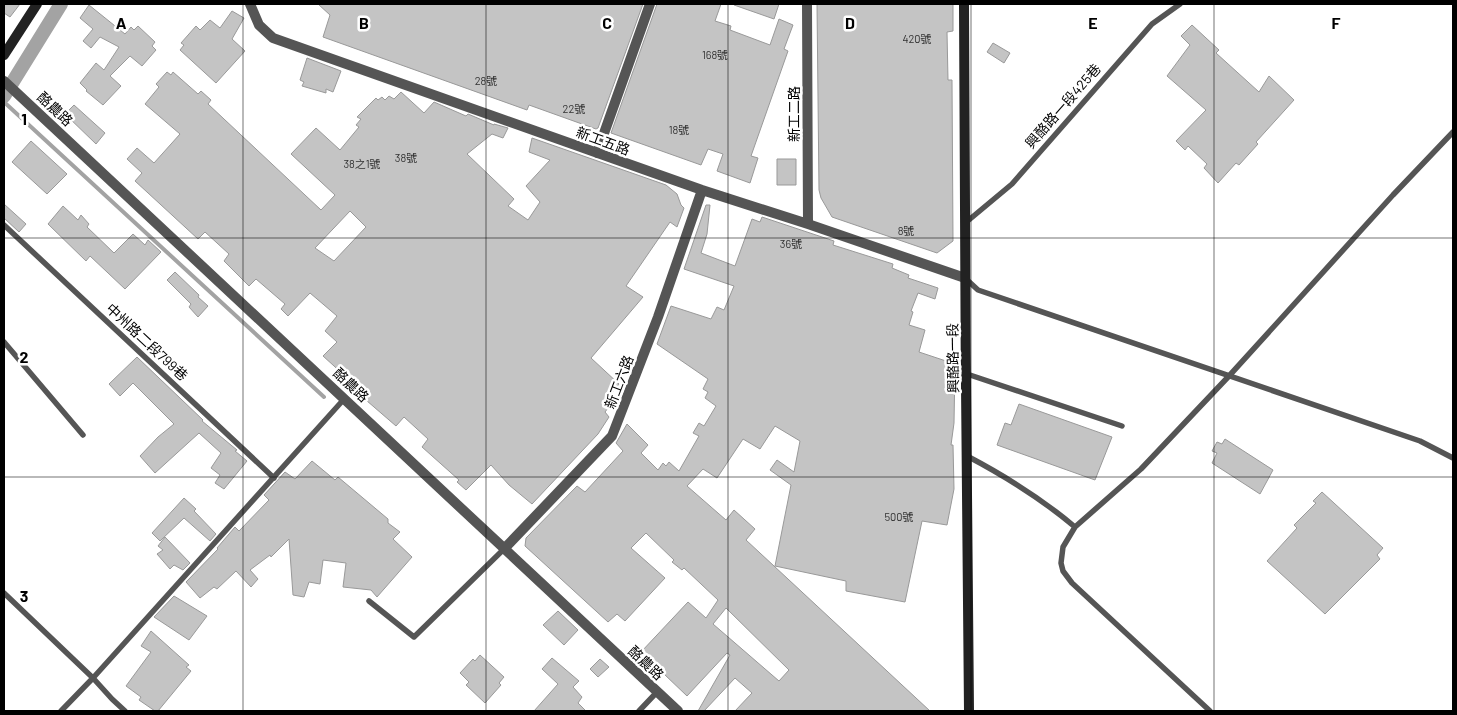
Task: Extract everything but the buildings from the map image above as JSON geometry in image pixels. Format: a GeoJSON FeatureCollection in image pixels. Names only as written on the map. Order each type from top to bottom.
{"type":"FeatureCollection","features":[{"type":"Feature","properties":{"kind":"street"},"geometry":{"type":"LineString","coordinates":[[4,55],[37,4]]}},
{"type":"Feature","properties":{"kind":"street","name":"新工五路"},"geometry":{"type":"LineString","coordinates":[[250,4],[259,25],[273,38],[702,190],[966,278]]}},
{"type":"Feature","properties":{"kind":"street"},"geometry":{"type":"LineString","coordinates":[[597,153],[650,4]]}},
{"type":"Feature","properties":{"kind":"street","name":"新工二路"},"geometry":{"type":"LineString","coordinates":[[807,4],[808,224]]}},
{"type":"Feature","properties":{"kind":"street","name":"興酪路一段"},"geometry":{"type":"LineString","coordinates":[[964,4],[964,224],[969,711]]}},
{"type":"Feature","properties":{"kind":"street","name":"酪農路"},"geometry":{"type":"LineString","coordinates":[[4,80],[678,711]]}},
{"type":"Feature","properties":{"kind":"street","name":"新工六路"},"geometry":{"type":"LineString","coordinates":[[504,549],[612,436],[658,317],[702,190]]}},
{"type":"Feature","properties":{"kind":"lane","name":"興酪路一段425巷"},"geometry":{"type":"LineString","coordinates":[[964,224],[1012,184],[1152,24],[1180,4]]}},
{"type":"Feature","properties":{"kind":"lane"},"geometry":{"type":"LineString","coordinates":[[1210,711],[1072,583],[1063,571],[1061,563],[1063,547],[1075,527],[1141,469],[1453,132]]}},
{"type":"Feature","properties":{"kind":"lane","name":"中州路二段799巷"},"geometry":{"type":"LineString","coordinates":[[4,225],[274,478]]}},
{"type":"Feature","properties":{"kind":"lane"},"geometry":{"type":"LineString","coordinates":[[966,278],[978,290],[1420,441],[1453,458]]}},
{"type":"Feature","properties":{"kind":"lane"},"geometry":{"type":"LineString","coordinates":[[4,342],[83,435]]}},
{"type":"Feature","properties":{"kind":"lane"},"geometry":{"type":"LineString","coordinates":[[967,374],[1122,426]]}},
{"type":"Feature","properties":{"kind":"lane"},"geometry":{"type":"LineString","coordinates":[[61,711],[93,678],[345,398]]}},
{"type":"Feature","properties":{"kind":"lane"},"geometry":{"type":"LineString","coordinates":[[967,456],[1003,475],[1062,515],[1075,527]]}},
{"type":"Feature","properties":{"kind":"lane"},"geometry":{"type":"LineString","coordinates":[[369,601],[414,637],[504,549]]}},
{"type":"Feature","properties":{"kind":"lane"},"geometry":{"type":"LineString","coordinates":[[4,593],[125,711]]}},
{"type":"Feature","properties":{"kind":"lane"},"geometry":{"type":"LineString","coordinates":[[639,711],[657,692]]}},
{"type":"Feature","properties":{"kind":"waterway"},"geometry":{"type":"LineString","coordinates":[[4,96],[61,4]]}},
{"type":"Feature","properties":{"kind":"waterway"},"geometry":{"type":"LineString","coordinates":[[4,102],[324,397]]}}]}
